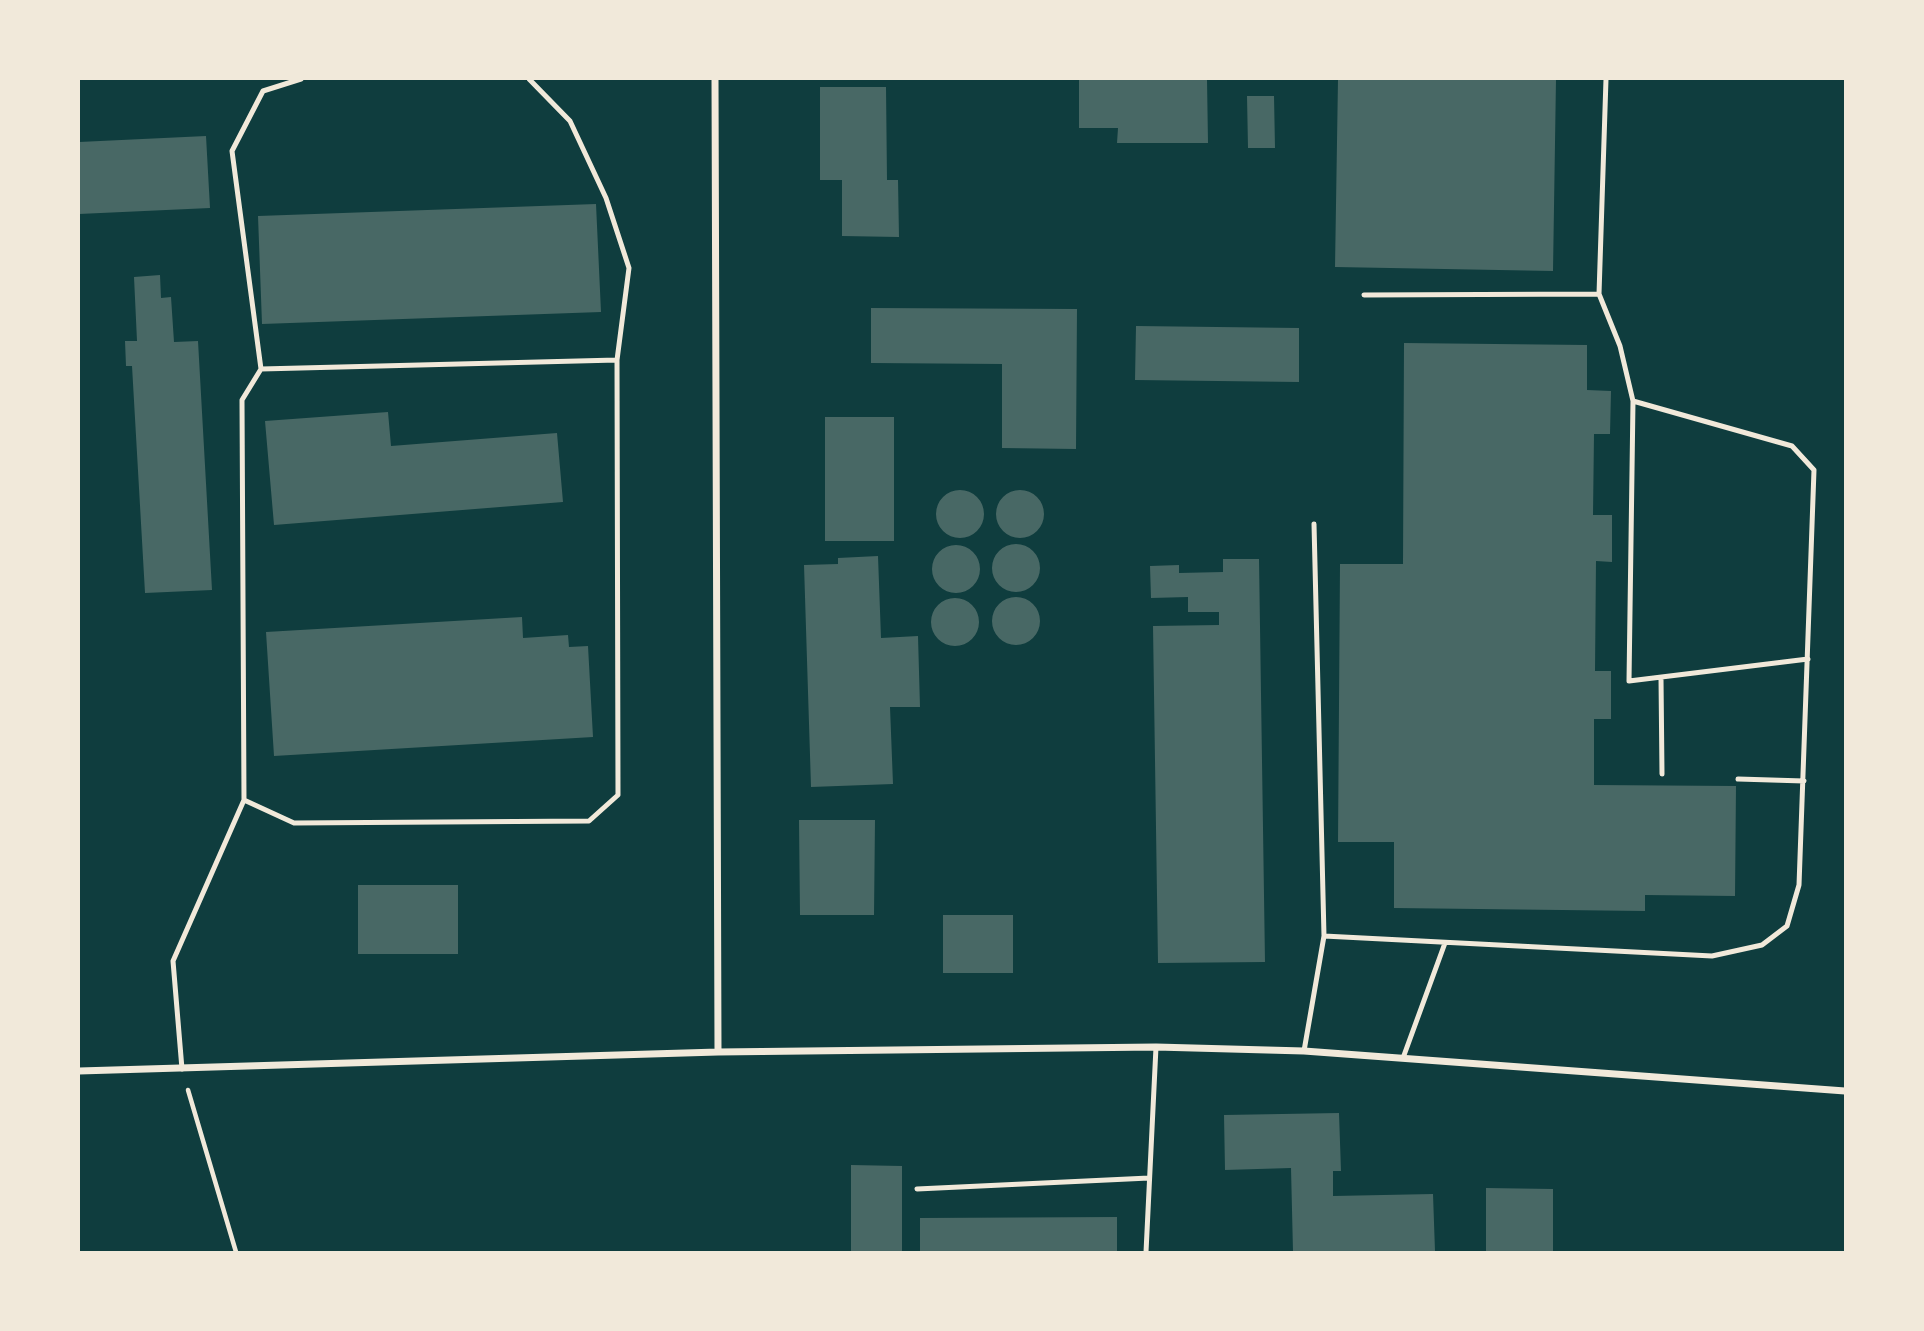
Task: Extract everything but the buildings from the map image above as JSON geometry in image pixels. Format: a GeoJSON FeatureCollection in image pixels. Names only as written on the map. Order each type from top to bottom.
{"type":"FeatureCollection","features":[{"type":"Feature","properties":{"kind":"street"},"geometry":{"type":"LineString","coordinates":[[715,79],[718,1052]]}},
{"type":"Feature","properties":{"kind":"street"},"geometry":{"type":"LineString","coordinates":[[79,1071],[718,1052],[1156,1047],[1304,1051],[1845,1091]]}},
{"type":"Feature","properties":{"kind":"lane"},"geometry":{"type":"LineString","coordinates":[[182,1069],[173,961],[244,800],[243,400],[261,369],[232,152],[263,91],[301,79]]}},
{"type":"Feature","properties":{"kind":"lane"},"geometry":{"type":"LineString","coordinates":[[244,800],[294,823],[589,821],[618,794],[617,360],[629,268],[606,198],[570,121],[529,79]]}},
{"type":"Feature","properties":{"kind":"lane"},"geometry":{"type":"LineString","coordinates":[[1606,79],[1599,294],[1620,346],[1633,401],[1629,681],[1808,659]]}},
{"type":"Feature","properties":{"kind":"lane"},"geometry":{"type":"LineString","coordinates":[[1364,295],[1599,294]]}},
{"type":"Feature","properties":{"kind":"lane"},"geometry":{"type":"LineString","coordinates":[[261,369],[617,360]]}},
{"type":"Feature","properties":{"kind":"lane"},"geometry":{"type":"LineString","coordinates":[[1324,936],[1712,956],[1762,945],[1787,926],[1799,885],[1814,470],[1792,446],[1633,401]]}},
{"type":"Feature","properties":{"kind":"lane"},"geometry":{"type":"LineString","coordinates":[[1304,1051],[1324,936],[1314,524]]}},
{"type":"Feature","properties":{"kind":"lane"},"geometry":{"type":"LineString","coordinates":[[1661,678],[1662,775]]}},
{"type":"Feature","properties":{"kind":"lane"},"geometry":{"type":"LineString","coordinates":[[1738,779],[1804,781]]}},
{"type":"Feature","properties":{"kind":"lane"},"geometry":{"type":"LineString","coordinates":[[1404,1058],[1445,943]]}},
{"type":"Feature","properties":{"kind":"lane"},"geometry":{"type":"LineString","coordinates":[[1146,1252],[1156,1047]]}},
{"type":"Feature","properties":{"kind":"lane"},"geometry":{"type":"LineString","coordinates":[[917,1189],[1149,1178]]}},
{"type":"Feature","properties":{"kind":"path"},"geometry":{"type":"LineString","coordinates":[[182,1069],[236,1252]]}}]}
